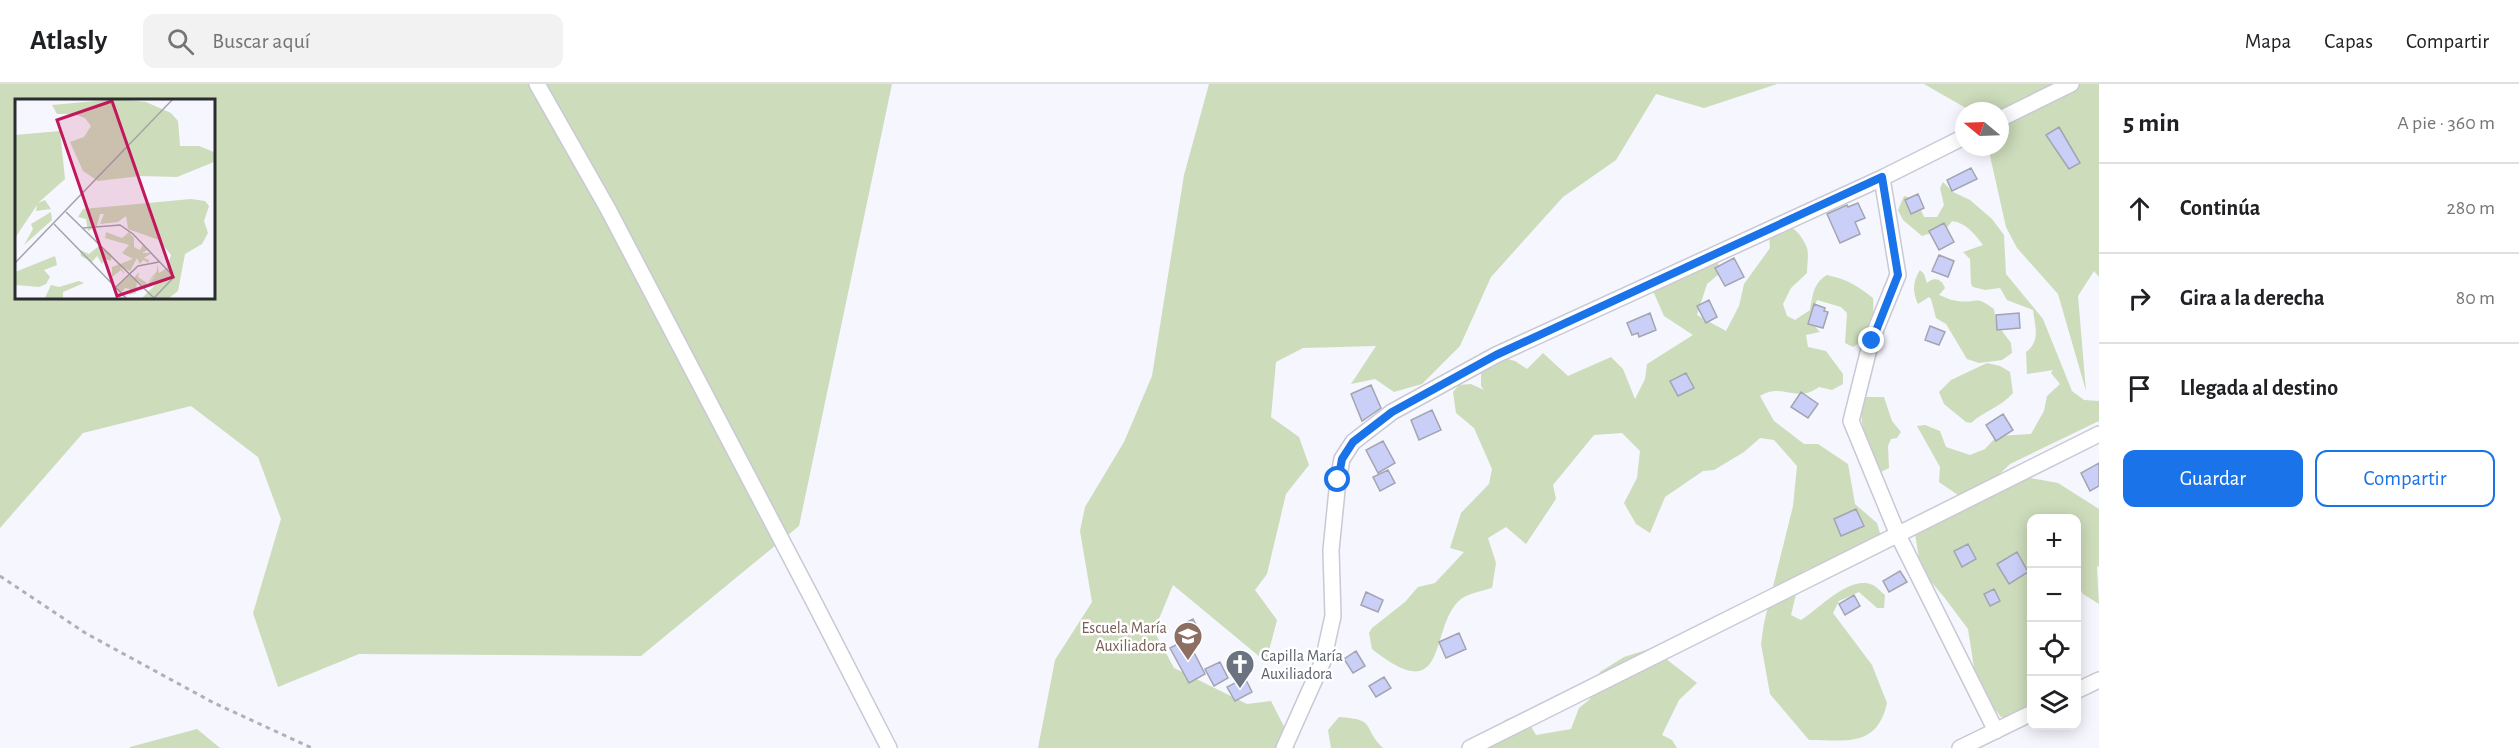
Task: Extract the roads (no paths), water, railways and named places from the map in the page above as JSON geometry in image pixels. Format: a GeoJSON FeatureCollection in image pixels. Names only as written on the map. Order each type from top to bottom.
{"type":"FeatureCollection","features":[{"type":"Feature","properties":{"kind":"street"},"geometry":{"type":"LineString","coordinates":[[537,84],[608,209],[888,748]]}},
{"type":"Feature","properties":{"kind":"street"},"geometry":{"type":"LineString","coordinates":[[2009,115],[2071,84]]}},
{"type":"Feature","properties":{"kind":"street"},"geometry":{"type":"LineString","coordinates":[[1284,748],[1323,661],[1333,616],[1331,550],[1338,480],[1342,459],[1353,442],[1392,412],[1496,355],[1955,141]]}},
{"type":"Feature","properties":{"kind":"street"},"geometry":{"type":"LineString","coordinates":[[1882,177],[1898,275],[1872,341],[1851,421],[1898,535],[1996,731]]}},
{"type":"Feature","properties":{"kind":"street"},"geometry":{"type":"LineString","coordinates":[[1470,748],[2099,434]]}},
{"type":"Feature","properties":{"kind":"street"},"geometry":{"type":"LineString","coordinates":[[2081,689],[2099,680]]}},
{"type":"Feature","properties":{"kind":"street"},"geometry":{"type":"LineString","coordinates":[[1960,748],[2027,716]]}},
{"type":"Feature","properties":{"kind":"place","name":"Escuela María Auxiliadora"},"geometry":{"type":"Point","coordinates":[1188,662]}},
{"type":"Feature","properties":{"kind":"place","name":"Capilla María Auxiliadora"},"geometry":{"type":"Point","coordinates":[1240,690]}}]}
